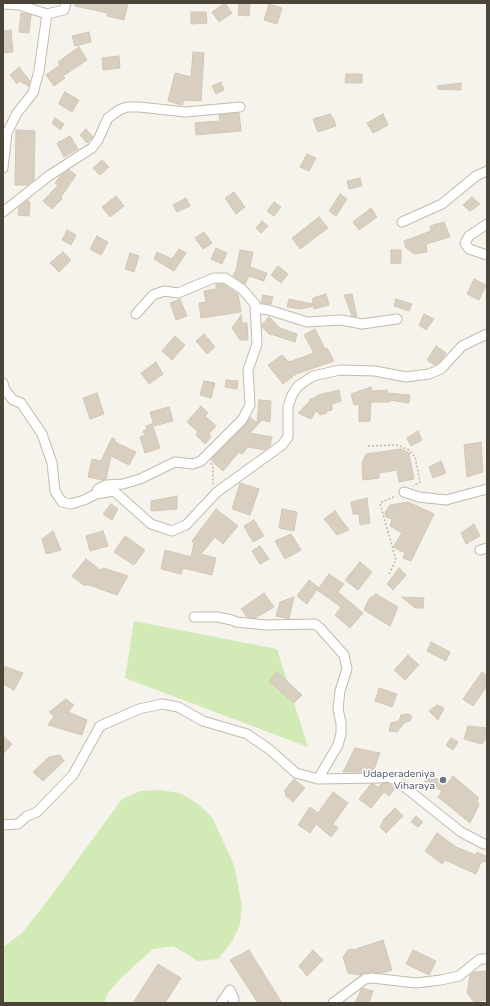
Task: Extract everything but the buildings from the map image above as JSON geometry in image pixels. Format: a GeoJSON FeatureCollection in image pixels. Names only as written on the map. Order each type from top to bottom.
{"type":"FeatureCollection","features":[{"type":"Feature","properties":{"kind":"street"},"geometry":{"type":"LineString","coordinates":[[3,4],[19,5],[47,14],[64,10],[66,3]]}},
{"type":"Feature","properties":{"kind":"street"},"geometry":{"type":"LineString","coordinates":[[3,168],[6,133],[17,113],[33,93],[40,71],[47,14]]}},
{"type":"Feature","properties":{"kind":"street"},"geometry":{"type":"LineString","coordinates":[[3,212],[50,175],[92,148],[98,140],[108,118],[118,110],[127,107],[138,107],[186,112],[240,107]]}},
{"type":"Feature","properties":{"kind":"street"},"geometry":{"type":"LineString","coordinates":[[402,222],[442,204],[476,176],[487,171]]}},
{"type":"Feature","properties":{"kind":"street"},"geometry":{"type":"LineString","coordinates":[[487,224],[469,236],[465,242],[469,249],[487,255]]}},
{"type":"Feature","properties":{"kind":"street"},"geometry":{"type":"LineString","coordinates":[[96,494],[98,489],[106,485],[123,484],[140,479],[175,462],[193,464],[201,461],[242,420],[250,405],[248,370],[257,344],[255,304],[242,289],[225,278],[214,278],[178,293],[164,291],[153,295],[136,314]]}},
{"type":"Feature","properties":{"kind":"street"},"geometry":{"type":"LineString","coordinates":[[255,308],[269,310],[307,322],[341,320],[362,324],[397,319]]}},
{"type":"Feature","properties":{"kind":"street"},"geometry":{"type":"LineString","coordinates":[[3,383],[5,390],[13,400],[21,403],[42,434],[52,463],[55,491],[62,502],[71,504],[96,494],[114,491],[151,524],[172,531],[186,525],[217,492],[282,445],[288,437],[288,406],[292,395],[298,386],[313,376],[340,370],[375,371],[406,377],[429,374],[441,369],[462,346],[487,334]]}},
{"type":"Feature","properties":{"kind":"street"},"geometry":{"type":"LineString","coordinates":[[404,492],[419,497],[446,500],[487,490]]}},
{"type":"Feature","properties":{"kind":"street"},"geometry":{"type":"LineString","coordinates":[[194,617],[218,617],[236,622],[267,625],[314,624],[320,628],[344,655],[347,669],[340,691],[338,709],[341,723],[341,734],[338,745],[318,779]]}},
{"type":"Feature","properties":{"kind":"street"},"geometry":{"type":"LineString","coordinates":[[3,825],[18,824],[26,816],[37,812],[73,774],[100,726],[139,709],[162,704],[178,706],[203,721],[247,734],[269,749],[296,773],[318,779],[389,777],[396,780],[461,832],[484,844],[487,844]]}},
{"type":"Feature","properties":{"kind":"street"},"geometry":{"type":"LineString","coordinates":[[333,1003],[365,979],[372,978],[416,983],[441,980],[459,976],[480,959],[487,958]]}},
{"type":"Feature","properties":{"kind":"street"},"geometry":{"type":"LineString","coordinates":[[221,1003],[230,990],[234,999],[233,1003]]}},
{"type":"Feature","properties":{"kind":"path"},"geometry":{"type":"LineString","coordinates":[[368,446],[397,445],[409,450],[415,457],[420,482],[404,492],[380,503],[396,560],[389,574]]}},
{"type":"Feature","properties":{"kind":"path"},"geometry":{"type":"LineString","coordinates":[[208,454],[213,467],[213,484],[217,492]]}},
{"type":"Feature","properties":{"kind":"green space"},"geometry":{"type":"Polygon","coordinates":[[[134,621],[277,649],[308,747],[125,678],[134,621]]]}},
{"type":"Feature","properties":{"kind":"green space"},"geometry":{"type":"Polygon","coordinates":[[[160,790],[180,793],[197,803],[212,817],[234,865],[242,905],[240,925],[231,943],[218,959],[198,961],[173,946],[153,949],[121,978],[108,993],[104,1003],[3,1003],[3,946],[22,933],[122,799],[140,791],[160,790]]]}},
{"type":"Feature","properties":{"kind":"place","name":"Udaperadeniya Viharaya"},"geometry":{"type":"Point","coordinates":[443,780]}}]}
